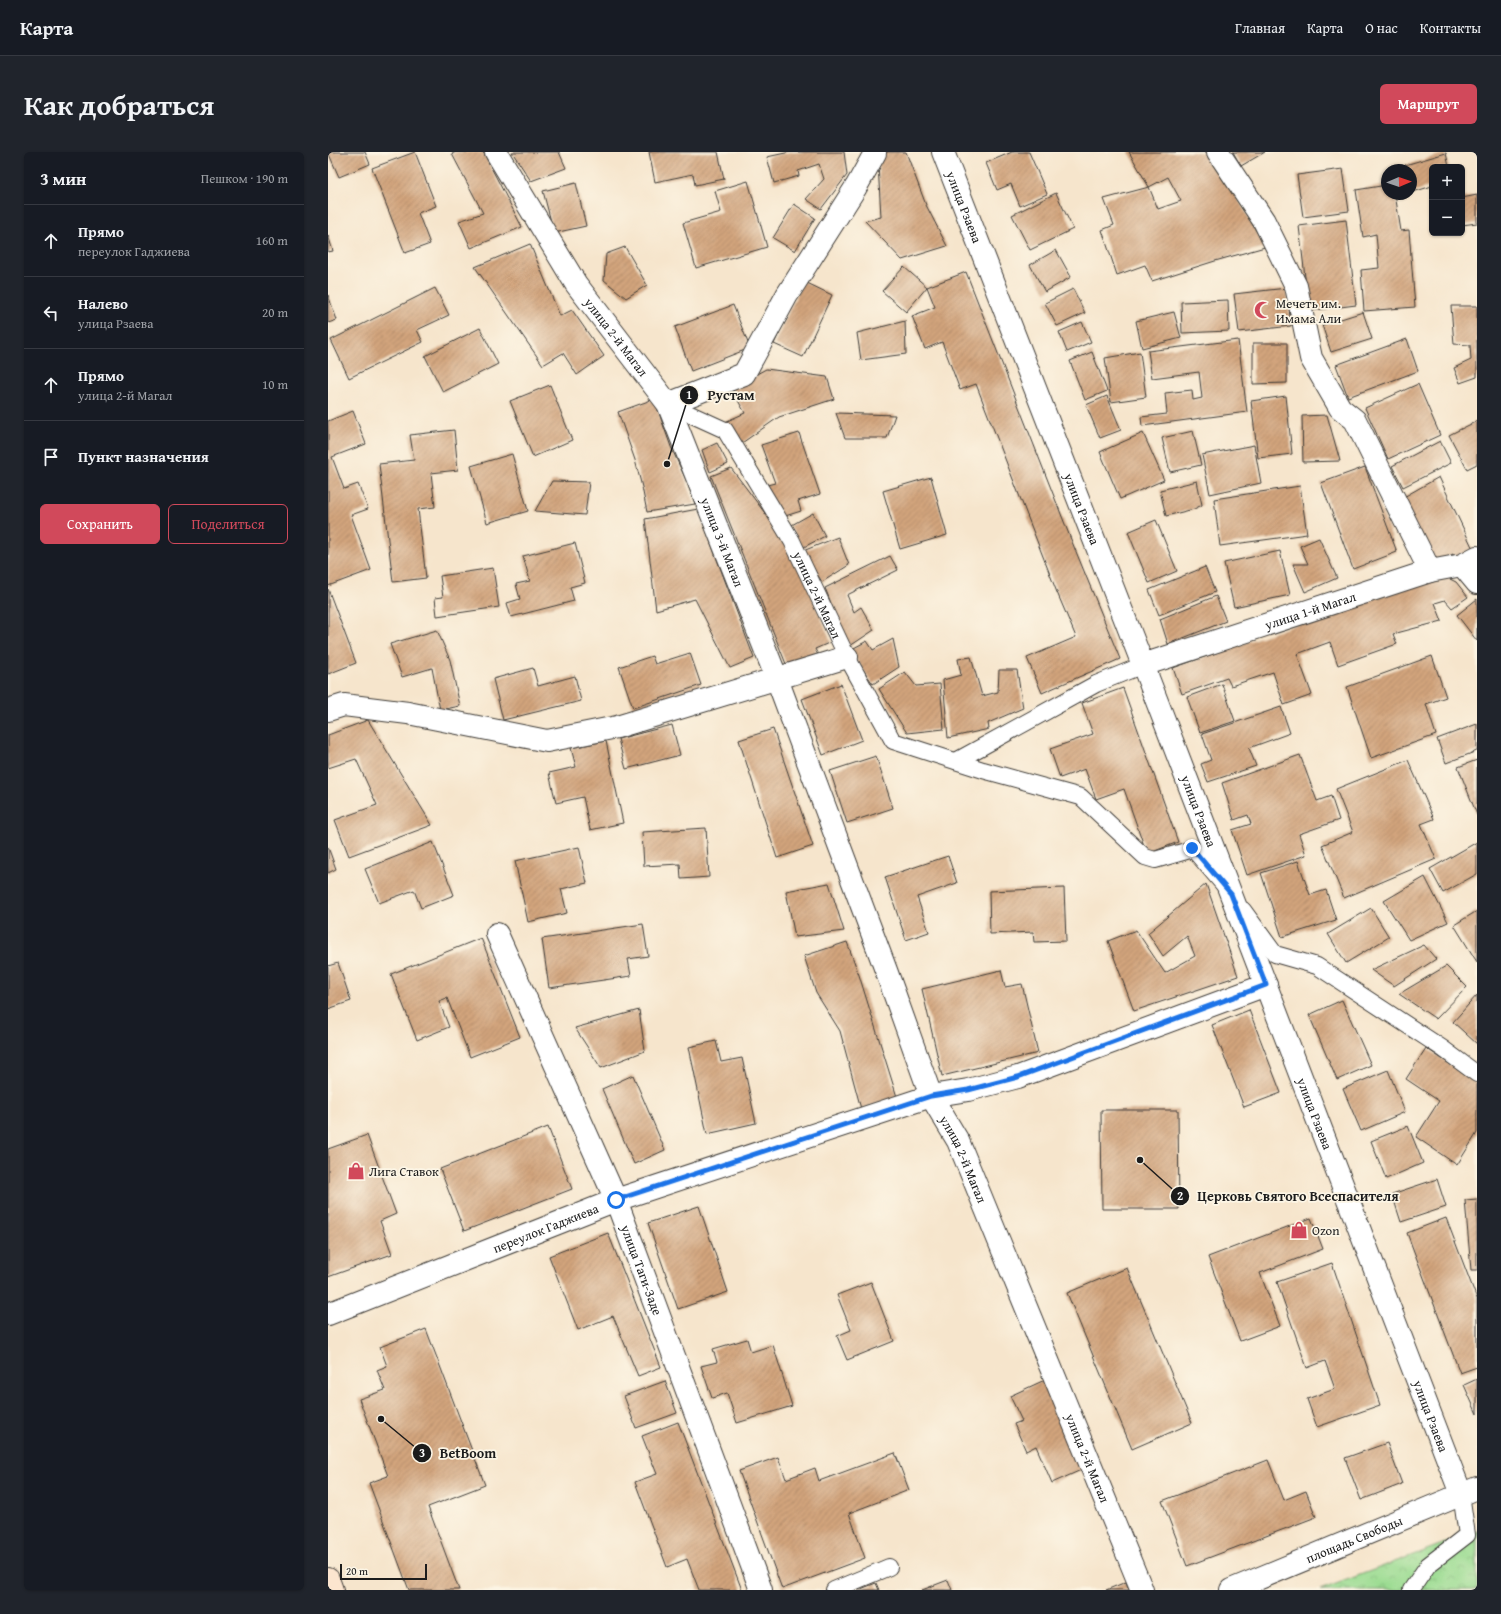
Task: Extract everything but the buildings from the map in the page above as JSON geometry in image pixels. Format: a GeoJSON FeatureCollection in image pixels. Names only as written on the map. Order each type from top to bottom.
{"type":"FeatureCollection","features":[{"type":"Feature","properties":{"kind":"street","name":"улица 2-й Магал"},"geometry":{"type":"LineString","coordinates":[[496,152],[576,284],[668,404]]}},
{"type":"Feature","properties":{"kind":"street","name":"улица Рзаева"},"geometry":{"type":"LineString","coordinates":[[943,152],[1266,985],[1469,1491]]}},
{"type":"Feature","properties":{"kind":"street"},"geometry":{"type":"LineString","coordinates":[[1218,152],[1264,221],[1296,286],[1311,358],[1340,408],[1355,420],[1430,571]]}},
{"type":"Feature","properties":{"kind":"street"},"geometry":{"type":"LineString","coordinates":[[668,404],[744,374],[787,295],[856,187],[875,153]]}},
{"type":"Feature","properties":{"kind":"street","name":"улица 3-й Магал"},"geometry":{"type":"LineString","coordinates":[[668,404],[778,679]]}},
{"type":"Feature","properties":{"kind":"street"},"geometry":{"type":"LineString","coordinates":[[1470,561],[1477,583]]}},
{"type":"Feature","properties":{"kind":"street","name":"улица 1-й Магал"},"geometry":{"type":"LineString","coordinates":[[1143,665],[1430,571],[1470,561]]}},
{"type":"Feature","properties":{"kind":"street"},"geometry":{"type":"LineString","coordinates":[[336,707],[408,713],[547,741],[617,727],[846,657]]}},
{"type":"Feature","properties":{"kind":"street","name":"улица 2-й Магал"},"geometry":{"type":"LineString","coordinates":[[778,679],[887,972],[931,1096],[958,1141],[1142,1590]]}},
{"type":"Feature","properties":{"kind":"street","name":"улица Таги-Заде"},"geometry":{"type":"LineString","coordinates":[[497,934],[616,1200],[761,1590]]}},
{"type":"Feature","properties":{"kind":"street","name":"переулок Гаджиева"},"geometry":{"type":"LineString","coordinates":[[328,1314],[616,1200],[931,1096],[968,1090],[1018,1077],[1266,985]]}},
{"type":"Feature","properties":{"kind":"street","name":"площадь Свободы"},"geometry":{"type":"LineString","coordinates":[[1230,1590],[1469,1491]]}},
{"type":"Feature","properties":{"kind":"street"},"geometry":{"type":"LineString","coordinates":[[328,1579],[332,1590]]}},
{"type":"Feature","properties":{"kind":"lane","name":"улица 2-й Магал"},"geometry":{"type":"LineString","coordinates":[[668,404],[724,430],[792,541],[846,657],[893,741],[983,770],[1082,797],[1145,857],[1155,860],[1192,848],[1231,894]]}},
{"type":"Feature","properties":{"kind":"lane"},"geometry":{"type":"LineString","coordinates":[[956,761],[1096,684],[1143,665]]}},
{"type":"Feature","properties":{"kind":"lane"},"geometry":{"type":"LineString","coordinates":[[1231,894],[1275,954],[1318,966],[1442,1048],[1477,1074]]}},
{"type":"Feature","properties":{"kind":"lane"},"geometry":{"type":"LineString","coordinates":[[1411,1590],[1428,1565],[1467,1535],[1469,1491]]}},
{"type":"Feature","properties":{"kind":"lane"},"geometry":{"type":"LineString","coordinates":[[834,1590],[889,1567]]}},
{"type":"Feature","properties":{"kind":"green space"},"geometry":{"type":"Polygon","coordinates":[[[1477,1531],[1477,1590],[1320,1590],[1477,1531]]]}},
{"type":"Feature","properties":{"kind":"place","name":"Мечеть им. Имама Али"},"geometry":{"type":"Point","coordinates":[1263,310]}},
{"type":"Feature","properties":{"kind":"place","name":"Рустам"},"geometry":{"type":"Point","coordinates":[667,464]}},
{"type":"Feature","properties":{"kind":"place","name":"Церковь Святого Всеспасителя"},"geometry":{"type":"Point","coordinates":[1140,1160]}},
{"type":"Feature","properties":{"kind":"place","name":"Лига Ставок"},"geometry":{"type":"Point","coordinates":[356,1171]}},
{"type":"Feature","properties":{"kind":"place","name":"Ozon"},"geometry":{"type":"Point","coordinates":[1299,1230]}},
{"type":"Feature","properties":{"kind":"place","name":"BetBoom"},"geometry":{"type":"Point","coordinates":[381,1419]}},
{"type":"Feature","properties":{"kind":"route"},"geometry":{"type":"LineString","coordinates":[[616,1200],[931,1096],[968,1090],[1018,1077],[1266,985],[1231,894],[1192,848]]}}]}
